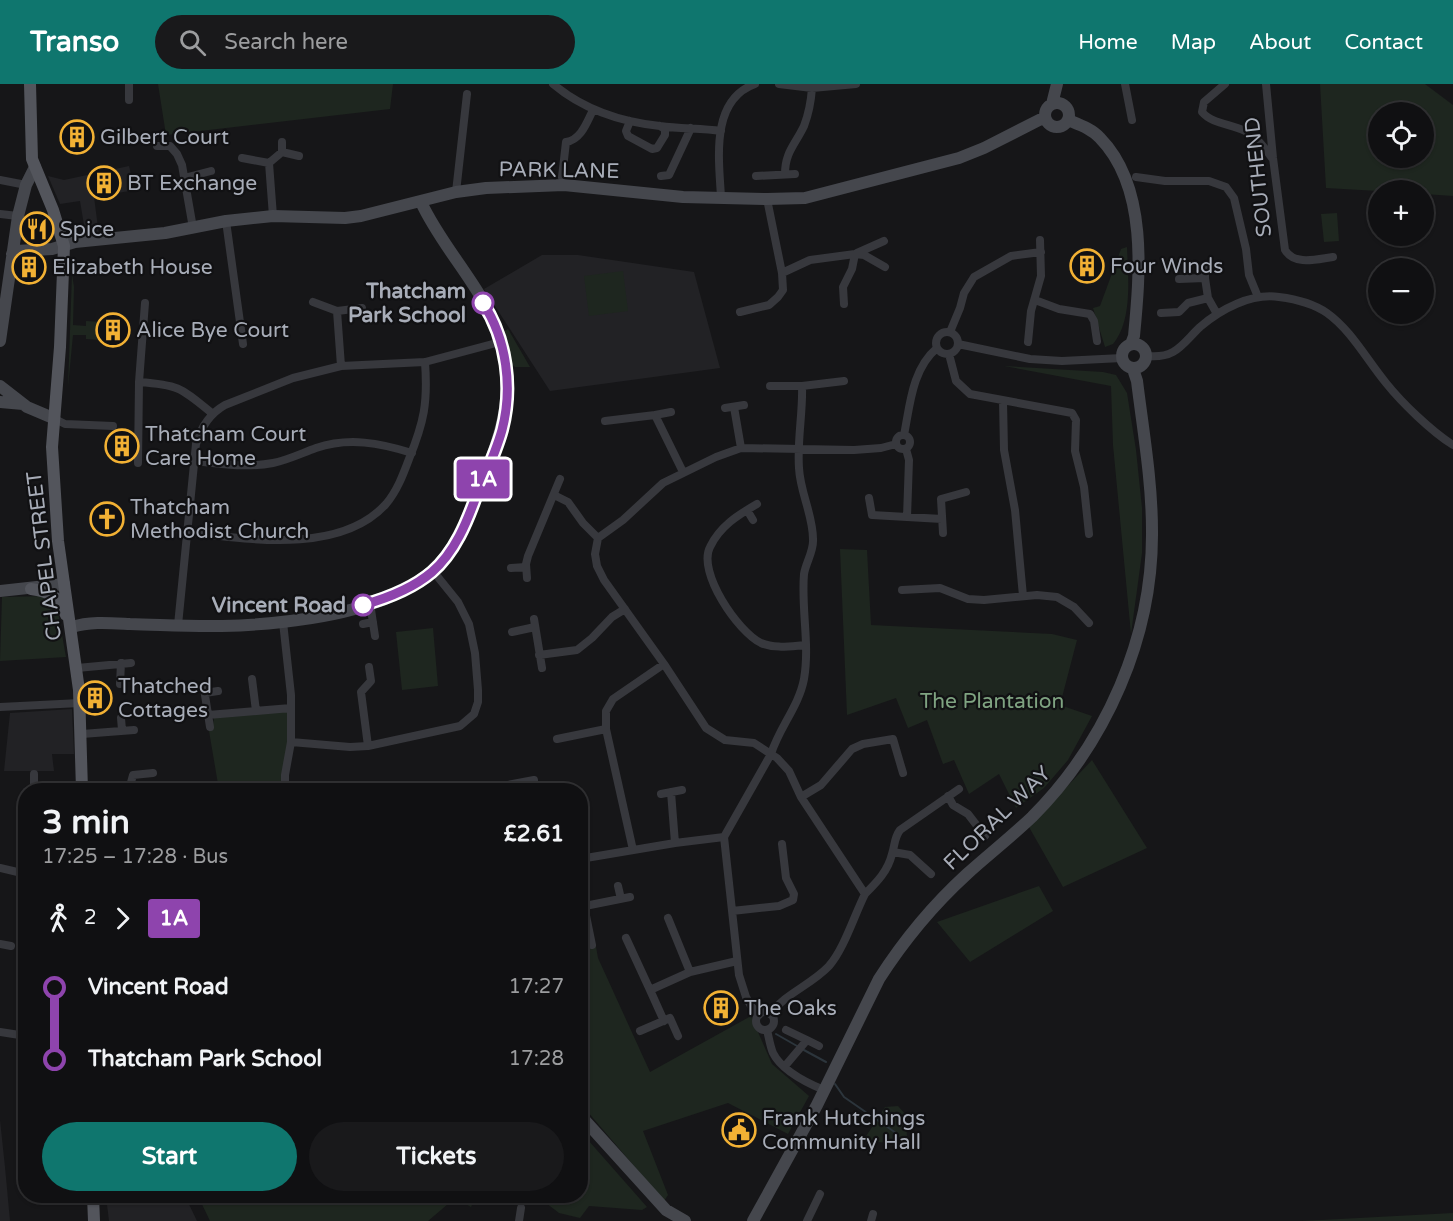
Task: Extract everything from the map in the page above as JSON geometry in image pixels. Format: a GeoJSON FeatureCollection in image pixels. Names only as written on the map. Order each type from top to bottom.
{"type":"FeatureCollection","features":[{"type":"Feature","properties":{"kind":"main road","name":"CHAPEL STREET"},"geometry":{"type":"LineString","coordinates":[[30,84],[31,148],[35,166],[53,210],[64,246],[60,348],[52,447],[58,541],[77,668],[82,734],[82,783]]}},
{"type":"Feature","properties":{"kind":"main road"},"geometry":{"type":"LineString","coordinates":[[31,589],[47,591],[54,596],[62,605],[71,625]]}},
{"type":"Feature","properties":{"kind":"main road"},"geometry":{"type":"LineString","coordinates":[[93,1203],[94,1221]]}},
{"type":"Feature","properties":{"kind":"street"},"geometry":{"type":"LineString","coordinates":[[129,84],[129,100]]}},
{"type":"Feature","properties":{"kind":"street"},"geometry":{"type":"LineString","coordinates":[[779,84],[812,88],[856,84]]}},
{"type":"Feature","properties":{"kind":"street"},"geometry":{"type":"LineString","coordinates":[[1052,104],[1057,84]]}},
{"type":"Feature","properties":{"kind":"street"},"geometry":{"type":"LineString","coordinates":[[1125,84],[1132,120]]}},
{"type":"Feature","properties":{"kind":"street"},"geometry":{"type":"LineString","coordinates":[[1226,84],[1204,102],[1202,112],[1209,118],[1251,134],[1262,143],[1273,158]]}},
{"type":"Feature","properties":{"kind":"street","name":"SOUTHEND"},"geometry":{"type":"LineString","coordinates":[[1266,84],[1283,245],[1286,253],[1299,260],[1333,258]]}},
{"type":"Feature","properties":{"kind":"street"},"geometry":{"type":"LineString","coordinates":[[558,85],[593,110],[630,121],[721,131]]}},
{"type":"Feature","properties":{"kind":"street"},"geometry":{"type":"LineString","coordinates":[[721,197],[723,119],[732,99],[750,85]]}},
{"type":"Feature","properties":{"kind":"street"},"geometry":{"type":"LineString","coordinates":[[756,176],[790,174],[790,157],[807,118],[811,105],[812,88]]}},
{"type":"Feature","properties":{"kind":"street"},"geometry":{"type":"LineString","coordinates":[[456,192],[467,94]]}},
{"type":"Feature","properties":{"kind":"street"},"geometry":{"type":"LineString","coordinates":[[1059,103],[1066,106],[1069,112],[1068,120],[1056,127],[1049,124],[1045,117],[1046,109],[1052,104],[1059,103]]}},
{"type":"Feature","properties":{"kind":"street"},"geometry":{"type":"LineString","coordinates":[[562,177],[566,142],[577,137],[593,110]]}},
{"type":"Feature","properties":{"kind":"street","name":"PARK LANE"},"geometry":{"type":"LineString","coordinates":[[17,253],[64,246],[75,242],[168,232],[273,216],[345,218],[384,212],[456,192],[486,188],[564,186],[682,197],[805,198],[951,161],[984,148],[1045,117]]}},
{"type":"Feature","properties":{"kind":"street"},"geometry":{"type":"LineString","coordinates":[[1068,120],[1089,129],[1109,148],[1122,172],[1132,199],[1138,238],[1140,282],[1134,336],[1131,344],[1123,351],[1122,358],[1126,366],[1133,369],[1141,367],[1147,356]]}},
{"type":"Feature","properties":{"kind":"street"},"geometry":{"type":"LineString","coordinates":[[630,121],[626,131],[628,136],[652,150],[657,148],[665,135],[665,129],[660,126]]}},
{"type":"Feature","properties":{"kind":"street"},"geometry":{"type":"LineString","coordinates":[[661,176],[669,175],[691,128]]}},
{"type":"Feature","properties":{"kind":"street"},"geometry":{"type":"LineString","coordinates":[[269,163],[282,152],[282,141]]}},
{"type":"Feature","properties":{"kind":"street"},"geometry":{"type":"LineString","coordinates":[[157,146],[168,145],[175,150],[182,165],[193,228]]}},
{"type":"Feature","properties":{"kind":"street"},"geometry":{"type":"LineString","coordinates":[[282,152],[300,156]]}},
{"type":"Feature","properties":{"kind":"street"},"geometry":{"type":"LineString","coordinates":[[242,158],[269,163]]}},
{"type":"Feature","properties":{"kind":"street"},"geometry":{"type":"LineString","coordinates":[[269,163],[273,216]]}},
{"type":"Feature","properties":{"kind":"street"},"geometry":{"type":"LineString","coordinates":[[0,341],[17,253],[15,236],[18,216],[26,185],[35,166]]}},
{"type":"Feature","properties":{"kind":"street"},"geometry":{"type":"LineString","coordinates":[[184,178],[211,171]]}},
{"type":"Feature","properties":{"kind":"street"},"geometry":{"type":"LineString","coordinates":[[1136,177],[1167,181],[1209,181],[1226,187],[1234,198],[1246,249],[1249,275],[1258,297]]}},
{"type":"Feature","properties":{"kind":"street"},"geometry":{"type":"LineString","coordinates":[[0,180],[26,185]]}},
{"type":"Feature","properties":{"kind":"street"},"geometry":{"type":"LineString","coordinates":[[740,312],[769,305],[783,290],[782,273],[767,199]]}},
{"type":"Feature","properties":{"kind":"street"},"geometry":{"type":"LineString","coordinates":[[71,625],[97,623],[229,626],[283,622],[324,615],[370,603],[406,590],[433,571],[453,547],[462,531],[501,432],[507,373],[495,325],[421,202]]}},
{"type":"Feature","properties":{"kind":"street"},"geometry":{"type":"LineString","coordinates":[[0,214],[18,216]]}},
{"type":"Feature","properties":{"kind":"street"},"geometry":{"type":"LineString","coordinates":[[226,222],[243,344]]}},
{"type":"Feature","properties":{"kind":"street"},"geometry":{"type":"LineString","coordinates":[[1028,342],[1031,311],[1041,276],[1040,240]]}},
{"type":"Feature","properties":{"kind":"street"},"geometry":{"type":"LineString","coordinates":[[855,254],[884,241]]}},
{"type":"Feature","properties":{"kind":"street"},"geometry":{"type":"LineString","coordinates":[[950,332],[964,293],[974,277],[1011,256],[1041,252]]}},
{"type":"Feature","properties":{"kind":"street"},"geometry":{"type":"LineString","coordinates":[[782,273],[810,260],[855,254],[864,255],[885,267]]}},
{"type":"Feature","properties":{"kind":"street"},"geometry":{"type":"LineString","coordinates":[[844,304],[843,287],[852,270],[855,254]]}},
{"type":"Feature","properties":{"kind":"street"},"geometry":{"type":"LineString","coordinates":[[1205,267],[1208,298],[1217,314]]}},
{"type":"Feature","properties":{"kind":"street"},"geometry":{"type":"LineString","coordinates":[[1179,279],[1205,278]]}},
{"type":"Feature","properties":{"kind":"street"},"geometry":{"type":"LineString","coordinates":[[1147,356],[1155,357],[1182,347],[1199,328],[1217,314],[1258,297],[1278,297],[1302,302],[1332,317],[1388,385],[1441,437],[1453,445]]}},
{"type":"Feature","properties":{"kind":"street"},"geometry":{"type":"LineString","coordinates":[[1161,313],[1179,312],[1188,303],[1208,298]]}},
{"type":"Feature","properties":{"kind":"street"},"geometry":{"type":"LineString","coordinates":[[1035,300],[1059,309],[1090,314],[1094,321],[1097,341]]}},
{"type":"Feature","properties":{"kind":"street"},"geometry":{"type":"LineString","coordinates":[[314,302],[337,311],[362,308]]}},
{"type":"Feature","properties":{"kind":"street"},"geometry":{"type":"LineString","coordinates":[[138,464],[139,382],[145,303]]}},
{"type":"Feature","properties":{"kind":"street"},"geometry":{"type":"LineString","coordinates":[[337,311],[341,366]]}},
{"type":"Feature","properties":{"kind":"street"},"geometry":{"type":"LineString","coordinates":[[946,331],[950,332],[956,336],[958,344],[949,354],[942,353],[937,348],[938,335],[946,331]]}},
{"type":"Feature","properties":{"kind":"street"},"geometry":{"type":"LineString","coordinates":[[178,625],[196,444],[201,430],[213,414],[225,405],[293,378],[341,366],[425,362],[500,342]]}},
{"type":"Feature","properties":{"kind":"street"},"geometry":{"type":"LineString","coordinates":[[958,344],[1030,359],[1073,361],[1122,358]]}},
{"type":"Feature","properties":{"kind":"street"},"geometry":{"type":"LineString","coordinates":[[1131,344],[1142,346],[1147,356]]}},
{"type":"Feature","properties":{"kind":"street"},"geometry":{"type":"LineString","coordinates":[[904,435],[919,371],[925,359],[937,348]]}},
{"type":"Feature","properties":{"kind":"street"},"geometry":{"type":"LineString","coordinates":[[949,354],[954,375],[964,390],[970,394],[1068,411],[1075,416],[1075,451],[1084,487],[1089,534]]}},
{"type":"Feature","properties":{"kind":"street"},"geometry":{"type":"LineString","coordinates":[[186,532],[280,540],[322,536],[345,531],[365,522],[388,501],[402,478],[420,431],[426,406],[425,362]]}},
{"type":"Feature","properties":{"kind":"street","name":"FLORAL WAY"},"geometry":{"type":"LineString","coordinates":[[753,1221],[824,1090],[879,979],[891,961],[917,926],[938,903],[1031,818],[1067,777],[1089,747],[1126,672],[1145,604],[1150,572],[1152,531],[1143,426],[1137,381],[1133,369]]}},
{"type":"Feature","properties":{"kind":"street"},"geometry":{"type":"LineString","coordinates":[[770,386],[802,386],[844,381]]}},
{"type":"Feature","properties":{"kind":"street"},"geometry":{"type":"LineString","coordinates":[[139,382],[178,387],[213,414]]}},
{"type":"Feature","properties":{"kind":"street"},"geometry":{"type":"LineString","coordinates":[[0,386],[40,414],[65,424],[113,426]]}},
{"type":"Feature","properties":{"kind":"street"},"geometry":{"type":"LineString","coordinates":[[759,1014],[746,997],[737,961],[724,837],[771,754],[804,680],[806,645],[804,572],[813,539],[799,468],[802,386]]}},
{"type":"Feature","properties":{"kind":"street"},"geometry":{"type":"LineString","coordinates":[[1003,401],[1004,450],[1015,510],[1023,596]]}},
{"type":"Feature","properties":{"kind":"street"},"geometry":{"type":"LineString","coordinates":[[0,402],[23,404]]}},
{"type":"Feature","properties":{"kind":"street"},"geometry":{"type":"LineString","coordinates":[[725,408],[739,406],[741,448]]}},
{"type":"Feature","properties":{"kind":"street"},"geometry":{"type":"LineString","coordinates":[[605,421],[671,412]]}},
{"type":"Feature","properties":{"kind":"street"},"geometry":{"type":"LineString","coordinates":[[655,415],[683,472]]}},
{"type":"Feature","properties":{"kind":"street"},"geometry":{"type":"LineString","coordinates":[[896,444],[898,437],[904,435]]}},
{"type":"Feature","properties":{"kind":"street"},"geometry":{"type":"LineString","coordinates":[[904,435],[910,442],[906,449],[909,460],[907,517]]}},
{"type":"Feature","properties":{"kind":"street"},"geometry":{"type":"LineString","coordinates":[[195,461],[229,465],[258,465],[279,461],[326,445],[352,442],[378,444],[411,453]]}},
{"type":"Feature","properties":{"kind":"street"},"geometry":{"type":"LineString","coordinates":[[865,894],[801,796],[789,771],[777,758],[754,743],[732,742],[711,733],[706,728],[604,580],[597,566],[595,554],[598,538],[623,520],[663,483],[716,457],[741,448],[862,449],[896,444]]}},
{"type":"Feature","properties":{"kind":"street"},"geometry":{"type":"LineString","coordinates":[[896,444],[900,449],[906,449]]}},
{"type":"Feature","properties":{"kind":"street"},"geometry":{"type":"LineString","coordinates":[[527,578],[528,556],[560,479]]}},
{"type":"Feature","properties":{"kind":"street"},"geometry":{"type":"LineString","coordinates":[[943,534],[941,498],[966,492]]}},
{"type":"Feature","properties":{"kind":"street"},"geometry":{"type":"LineString","coordinates":[[554,495],[568,502],[583,523],[598,538]]}},
{"type":"Feature","properties":{"kind":"street"},"geometry":{"type":"LineString","coordinates":[[869,498],[872,515],[942,519]]}},
{"type":"Feature","properties":{"kind":"street"},"geometry":{"type":"LineString","coordinates":[[757,504],[729,522],[710,547],[707,560],[712,580],[742,628],[750,636],[769,646],[806,645]]}},
{"type":"Feature","properties":{"kind":"street"},"geometry":{"type":"LineString","coordinates":[[747,510],[753,520]]}},
{"type":"Feature","properties":{"kind":"street"},"geometry":{"type":"LineString","coordinates":[[511,567],[526,567]]}},
{"type":"Feature","properties":{"kind":"street"},"geometry":{"type":"LineString","coordinates":[[291,742],[342,747],[368,746],[460,726],[469,720],[478,702],[476,657],[470,624],[462,607],[433,571]]}},
{"type":"Feature","properties":{"kind":"street"},"geometry":{"type":"LineString","coordinates":[[0,591],[64,584]]}},
{"type":"Feature","properties":{"kind":"street"},"geometry":{"type":"LineString","coordinates":[[902,590],[940,588],[968,598],[984,600],[1023,596],[1057,597],[1074,607],[1089,623]]}},
{"type":"Feature","properties":{"kind":"street"},"geometry":{"type":"LineString","coordinates":[[370,603],[375,636]]}},
{"type":"Feature","properties":{"kind":"street"},"geometry":{"type":"LineString","coordinates":[[539,655],[577,650],[612,617],[626,609]]}},
{"type":"Feature","properties":{"kind":"street"},"geometry":{"type":"LineString","coordinates":[[283,622],[291,695],[291,742],[285,783]]}},
{"type":"Feature","properties":{"kind":"street"},"geometry":{"type":"LineString","coordinates":[[363,624],[373,622]]}},
{"type":"Feature","properties":{"kind":"street"},"geometry":{"type":"LineString","coordinates":[[512,632],[534,623],[542,668]]}},
{"type":"Feature","properties":{"kind":"street"},"geometry":{"type":"LineString","coordinates":[[120,684],[121,663]]}},
{"type":"Feature","properties":{"kind":"street"},"geometry":{"type":"LineString","coordinates":[[77,668],[131,663]]}},
{"type":"Feature","properties":{"kind":"street"},"geometry":{"type":"LineString","coordinates":[[633,850],[606,729],[606,711],[613,699],[664,664]]}},
{"type":"Feature","properties":{"kind":"street"},"geometry":{"type":"LineString","coordinates":[[368,746],[361,692],[370,681],[369,667]]}},
{"type":"Feature","properties":{"kind":"street"},"geometry":{"type":"LineString","coordinates":[[252,679],[256,711]]}},
{"type":"Feature","properties":{"kind":"street"},"geometry":{"type":"LineString","coordinates":[[210,727],[205,691],[218,691]]}},
{"type":"Feature","properties":{"kind":"street"},"geometry":{"type":"LineString","coordinates":[[0,708],[80,703]]}},
{"type":"Feature","properties":{"kind":"street"},"geometry":{"type":"LineString","coordinates":[[208,715],[291,708]]}},
{"type":"Feature","properties":{"kind":"street"},"geometry":{"type":"LineString","coordinates":[[121,718],[122,730]]}},
{"type":"Feature","properties":{"kind":"street"},"geometry":{"type":"LineString","coordinates":[[557,739],[606,729]]}},
{"type":"Feature","properties":{"kind":"street"},"geometry":{"type":"LineString","coordinates":[[82,734],[134,730]]}},
{"type":"Feature","properties":{"kind":"street"},"geometry":{"type":"LineString","coordinates":[[801,796],[826,780],[852,749],[863,744],[892,739],[903,733]]}},
{"type":"Feature","properties":{"kind":"street"},"geometry":{"type":"LineString","coordinates":[[892,739],[903,773]]}},
{"type":"Feature","properties":{"kind":"street"},"geometry":{"type":"LineString","coordinates":[[130,783],[133,775],[153,773]]}},
{"type":"Feature","properties":{"kind":"street"},"geometry":{"type":"LineString","coordinates":[[34,774],[34,783]]}},
{"type":"Feature","properties":{"kind":"street"},"geometry":{"type":"LineString","coordinates":[[770,1014],[785,999],[829,966],[865,894],[885,872],[893,852],[895,838],[900,830],[959,789]]}},
{"type":"Feature","properties":{"kind":"street"},"geometry":{"type":"LineString","coordinates":[[661,794],[682,790]]}},
{"type":"Feature","properties":{"kind":"street"},"geometry":{"type":"LineString","coordinates":[[671,792],[675,843]]}},
{"type":"Feature","properties":{"kind":"street"},"geometry":{"type":"LineString","coordinates":[[948,796],[953,805],[968,814],[985,836]]}},
{"type":"Feature","properties":{"kind":"street"},"geometry":{"type":"LineString","coordinates":[[588,858],[724,837]]}},
{"type":"Feature","properties":{"kind":"street"},"geometry":{"type":"LineString","coordinates":[[732,912],[779,906],[793,900],[794,894],[786,878],[782,844]]}},
{"type":"Feature","properties":{"kind":"street"},"geometry":{"type":"LineString","coordinates":[[893,852],[910,855],[931,874]]}},
{"type":"Feature","properties":{"kind":"street"},"geometry":{"type":"LineString","coordinates":[[784,856],[794,855]]}},
{"type":"Feature","properties":{"kind":"street"},"geometry":{"type":"LineString","coordinates":[[0,868],[18,872]]}},
{"type":"Feature","properties":{"kind":"street"},"geometry":{"type":"LineString","coordinates":[[588,905],[625,898],[618,886]]}},
{"type":"Feature","properties":{"kind":"street"},"geometry":{"type":"LineString","coordinates":[[668,918],[690,972]]}},
{"type":"Feature","properties":{"kind":"street"},"geometry":{"type":"LineString","coordinates":[[588,923],[592,945]]}},
{"type":"Feature","properties":{"kind":"street"},"geometry":{"type":"LineString","coordinates":[[626,938],[664,1021]]}},
{"type":"Feature","properties":{"kind":"street"},"geometry":{"type":"LineString","coordinates":[[0,944],[11,946]]}},
{"type":"Feature","properties":{"kind":"street"},"geometry":{"type":"LineString","coordinates":[[650,990],[690,972],[737,961]]}},
{"type":"Feature","properties":{"kind":"street"},"geometry":{"type":"LineString","coordinates":[[759,1014],[770,1014]]}},
{"type":"Feature","properties":{"kind":"street"},"geometry":{"type":"LineString","coordinates":[[759,1014],[756,1019],[758,1026],[762,1030],[767,1030]]}},
{"type":"Feature","properties":{"kind":"street"},"geometry":{"type":"LineString","coordinates":[[767,1030],[773,1024],[770,1014]]}},
{"type":"Feature","properties":{"kind":"street"},"geometry":{"type":"LineString","coordinates":[[640,1031],[670,1018],[678,1036]]}},
{"type":"Feature","properties":{"kind":"street"},"geometry":{"type":"LineString","coordinates":[[767,1030],[772,1052],[776,1058],[802,1079],[824,1090]]}},
{"type":"Feature","properties":{"kind":"street"},"geometry":{"type":"LineString","coordinates":[[786,1030],[803,1044],[819,1046]]}},
{"type":"Feature","properties":{"kind":"street"},"geometry":{"type":"LineString","coordinates":[[0,1032],[18,1035]]}},
{"type":"Feature","properties":{"kind":"street"},"geometry":{"type":"LineString","coordinates":[[785,1066],[803,1044]]}},
{"type":"Feature","properties":{"kind":"street"},"geometry":{"type":"LineString","coordinates":[[588,1123],[666,1210],[685,1221]]}},
{"type":"Feature","properties":{"kind":"street"},"geometry":{"type":"LineString","coordinates":[[807,1221],[820,1194]]}},
{"type":"Feature","properties":{"kind":"street"},"geometry":{"type":"LineString","coordinates":[[519,1221],[521,1208]]}},
{"type":"Feature","properties":{"kind":"shaded area"},"geometry":{"type":"Polygon","coordinates":[[[129,166],[135,190],[94,197],[99,235],[86,237],[80,201],[60,204],[48,176],[64,180],[129,166]]]}},
{"type":"Feature","properties":{"kind":"shaded area"},"geometry":{"type":"Polygon","coordinates":[[[542,255],[578,255],[694,272],[720,368],[550,391],[484,289],[542,255]]]}},
{"type":"Feature","properties":{"kind":"shaded area"},"geometry":{"type":"Polygon","coordinates":[[[72,709],[74,754],[52,754],[54,771],[4,771],[10,713],[72,709]]]}},
{"type":"Feature","properties":{"kind":"shaded area"},"geometry":{"type":"Polygon","coordinates":[[[0,1120],[5,1167],[10,1221],[0,1221],[0,1120]]]}},
{"type":"Feature","properties":{"kind":"shaded area"},"geometry":{"type":"Polygon","coordinates":[[[107,1203],[188,1203],[197,1221],[109,1221],[107,1203]]]}},
{"type":"Feature","properties":{"kind":"green space"},"geometry":{"type":"Polygon","coordinates":[[[158,84],[393,84],[390,109],[166,135],[158,84]]]}},
{"type":"Feature","properties":{"kind":"green space"},"geometry":{"type":"Polygon","coordinates":[[[1320,84],[1425,84],[1453,105],[1453,196],[1434,195],[1434,180],[1368,180],[1368,190],[1326,188],[1320,84]]]}},
{"type":"Feature","properties":{"kind":"green space"},"geometry":{"type":"Polygon","coordinates":[[[1337,213],[1339,241],[1324,242],[1321,214],[1337,213]]]}},
{"type":"Feature","properties":{"kind":"green space"},"geometry":{"type":"Polygon","coordinates":[[[1127,247],[1128,298],[1124,323],[1113,344],[1105,347],[1093,308],[1100,306],[1121,249],[1127,247]]]}},
{"type":"Feature","properties":{"kind":"green space"},"geometry":{"type":"Polygon","coordinates":[[[623,271],[628,311],[589,316],[584,276],[623,271]]]}},
{"type":"Feature","properties":{"kind":"green space"},"geometry":{"type":"Polygon","coordinates":[[[72,274],[73,325],[86,326],[86,321],[102,322],[101,340],[86,339],[86,335],[73,335],[68,387],[72,274]]]}},
{"type":"Feature","properties":{"kind":"green space"},"geometry":{"type":"Polygon","coordinates":[[[508,329],[530,367],[515,367],[510,363],[503,332],[508,329]]]}},
{"type":"Feature","properties":{"kind":"green space"},"geometry":{"type":"Polygon","coordinates":[[[1004,366],[1103,372],[1116,375],[1127,393],[1142,508],[1142,553],[1131,634],[1113,445],[1111,386],[1004,366]]]}},
{"type":"Feature","properties":{"kind":"green space","name":"The Plantation"},"geometry":{"type":"Polygon","coordinates":[[[840,549],[867,550],[871,625],[1052,634],[1077,640],[1060,705],[1092,716],[1068,760],[1044,788],[1016,808],[999,774],[969,794],[954,760],[943,764],[927,720],[908,728],[896,698],[847,715],[840,549]]]}},
{"type":"Feature","properties":{"kind":"green space"},"geometry":{"type":"Polygon","coordinates":[[[48,596],[57,607],[66,657],[0,661],[2,597],[48,596]]]}},
{"type":"Feature","properties":{"kind":"green space"},"geometry":{"type":"Polygon","coordinates":[[[433,628],[438,686],[402,690],[396,632],[433,628]]]}},
{"type":"Feature","properties":{"kind":"green space"},"geometry":{"type":"Polygon","coordinates":[[[291,708],[286,783],[218,783],[208,725],[213,724],[214,718],[291,708]]]}},
{"type":"Feature","properties":{"kind":"green space"},"geometry":{"type":"Polygon","coordinates":[[[1092,760],[1147,848],[1063,887],[1029,827],[1092,760]]]}},
{"type":"Feature","properties":{"kind":"green space"},"geometry":{"type":"Polygon","coordinates":[[[1039,886],[1053,911],[970,962],[937,922],[1039,886]]]}},
{"type":"Feature","properties":{"kind":"green space"},"geometry":{"type":"Polygon","coordinates":[[[596,947],[598,958],[650,1072],[751,1016],[772,1064],[809,1096],[788,1134],[728,1103],[643,1131],[668,1195],[664,1201],[588,1112],[588,948],[596,947]]]}},
{"type":"Feature","properties":{"kind":"green space"},"geometry":{"type":"Polygon","coordinates":[[[898,1106],[906,1115],[907,1140],[890,1143],[863,1141],[885,1107],[898,1106]]]}},
{"type":"Feature","properties":{"kind":"green space"},"geometry":{"type":"Polygon","coordinates":[[[588,1140],[647,1207],[642,1210],[589,1206],[580,1218],[559,1213],[546,1203],[588,1203],[588,1140]]]}},
{"type":"Feature","properties":{"kind":"green space"},"geometry":{"type":"Polygon","coordinates":[[[201,1203],[449,1203],[428,1221],[210,1221],[201,1203]]]}},
{"type":"Feature","properties":{"kind":"green space"},"geometry":{"type":"Polygon","coordinates":[[[1453,1213],[1453,1221],[1302,1221],[1453,1213]]]}},
{"type":"Feature","properties":{"kind":"waterway"},"geometry":{"type":"LineString","coordinates":[[776,1034],[797,1046]]}},
{"type":"Feature","properties":{"kind":"waterway"},"geometry":{"type":"LineString","coordinates":[[802,1049],[826,1062]]}},
{"type":"Feature","properties":{"kind":"waterway"},"geometry":{"type":"LineString","coordinates":[[835,1084],[844,1097],[896,1133]]}},
{"type":"Feature","properties":{"kind":"bus line","name":"1A"},"geometry":{"type":"LineString","coordinates":[[363,605],[406,590],[433,571],[453,547],[475,501],[501,432],[507,388],[507,373],[500,342],[495,325],[483,303]]}},
{"type":"Feature","properties":{"kind":"place","name":"Gilbert Court"},"geometry":{"type":"Point","coordinates":[77,137]}},
{"type":"Feature","properties":{"kind":"place","name":"BT Exchange"},"geometry":{"type":"Point","coordinates":[104,183]}},
{"type":"Feature","properties":{"kind":"place","name":"Spice"},"geometry":{"type":"Point","coordinates":[37,229]}},
{"type":"Feature","properties":{"kind":"place","name":"Four Winds"},"geometry":{"type":"Point","coordinates":[1087,266]}},
{"type":"Feature","properties":{"kind":"place","name":"Elizabeth House"},"geometry":{"type":"Point","coordinates":[29,267]}},
{"type":"Feature","properties":{"kind":"place","name":"Thatcham Park School"},"geometry":{"type":"Point","coordinates":[483,303]}},
{"type":"Feature","properties":{"kind":"place","name":"Alice Bye Court"},"geometry":{"type":"Point","coordinates":[113,330]}},
{"type":"Feature","properties":{"kind":"place","name":"Thatcham Court Care Home"},"geometry":{"type":"Point","coordinates":[122,446]}},
{"type":"Feature","properties":{"kind":"place","name":"Thatcham Methodist Church"},"geometry":{"type":"Point","coordinates":[107,519]}},
{"type":"Feature","properties":{"kind":"place","name":"Vincent Road"},"geometry":{"type":"Point","coordinates":[363,605]}},
{"type":"Feature","properties":{"kind":"place","name":"Thatched Cottages"},"geometry":{"type":"Point","coordinates":[95,698]}},
{"type":"Feature","properties":{"kind":"place","name":"The Oaks"},"geometry":{"type":"Point","coordinates":[721,1008]}},
{"type":"Feature","properties":{"kind":"place","name":"Frank Hutchings Community Hall"},"geometry":{"type":"Point","coordinates":[739,1130]}}]}
